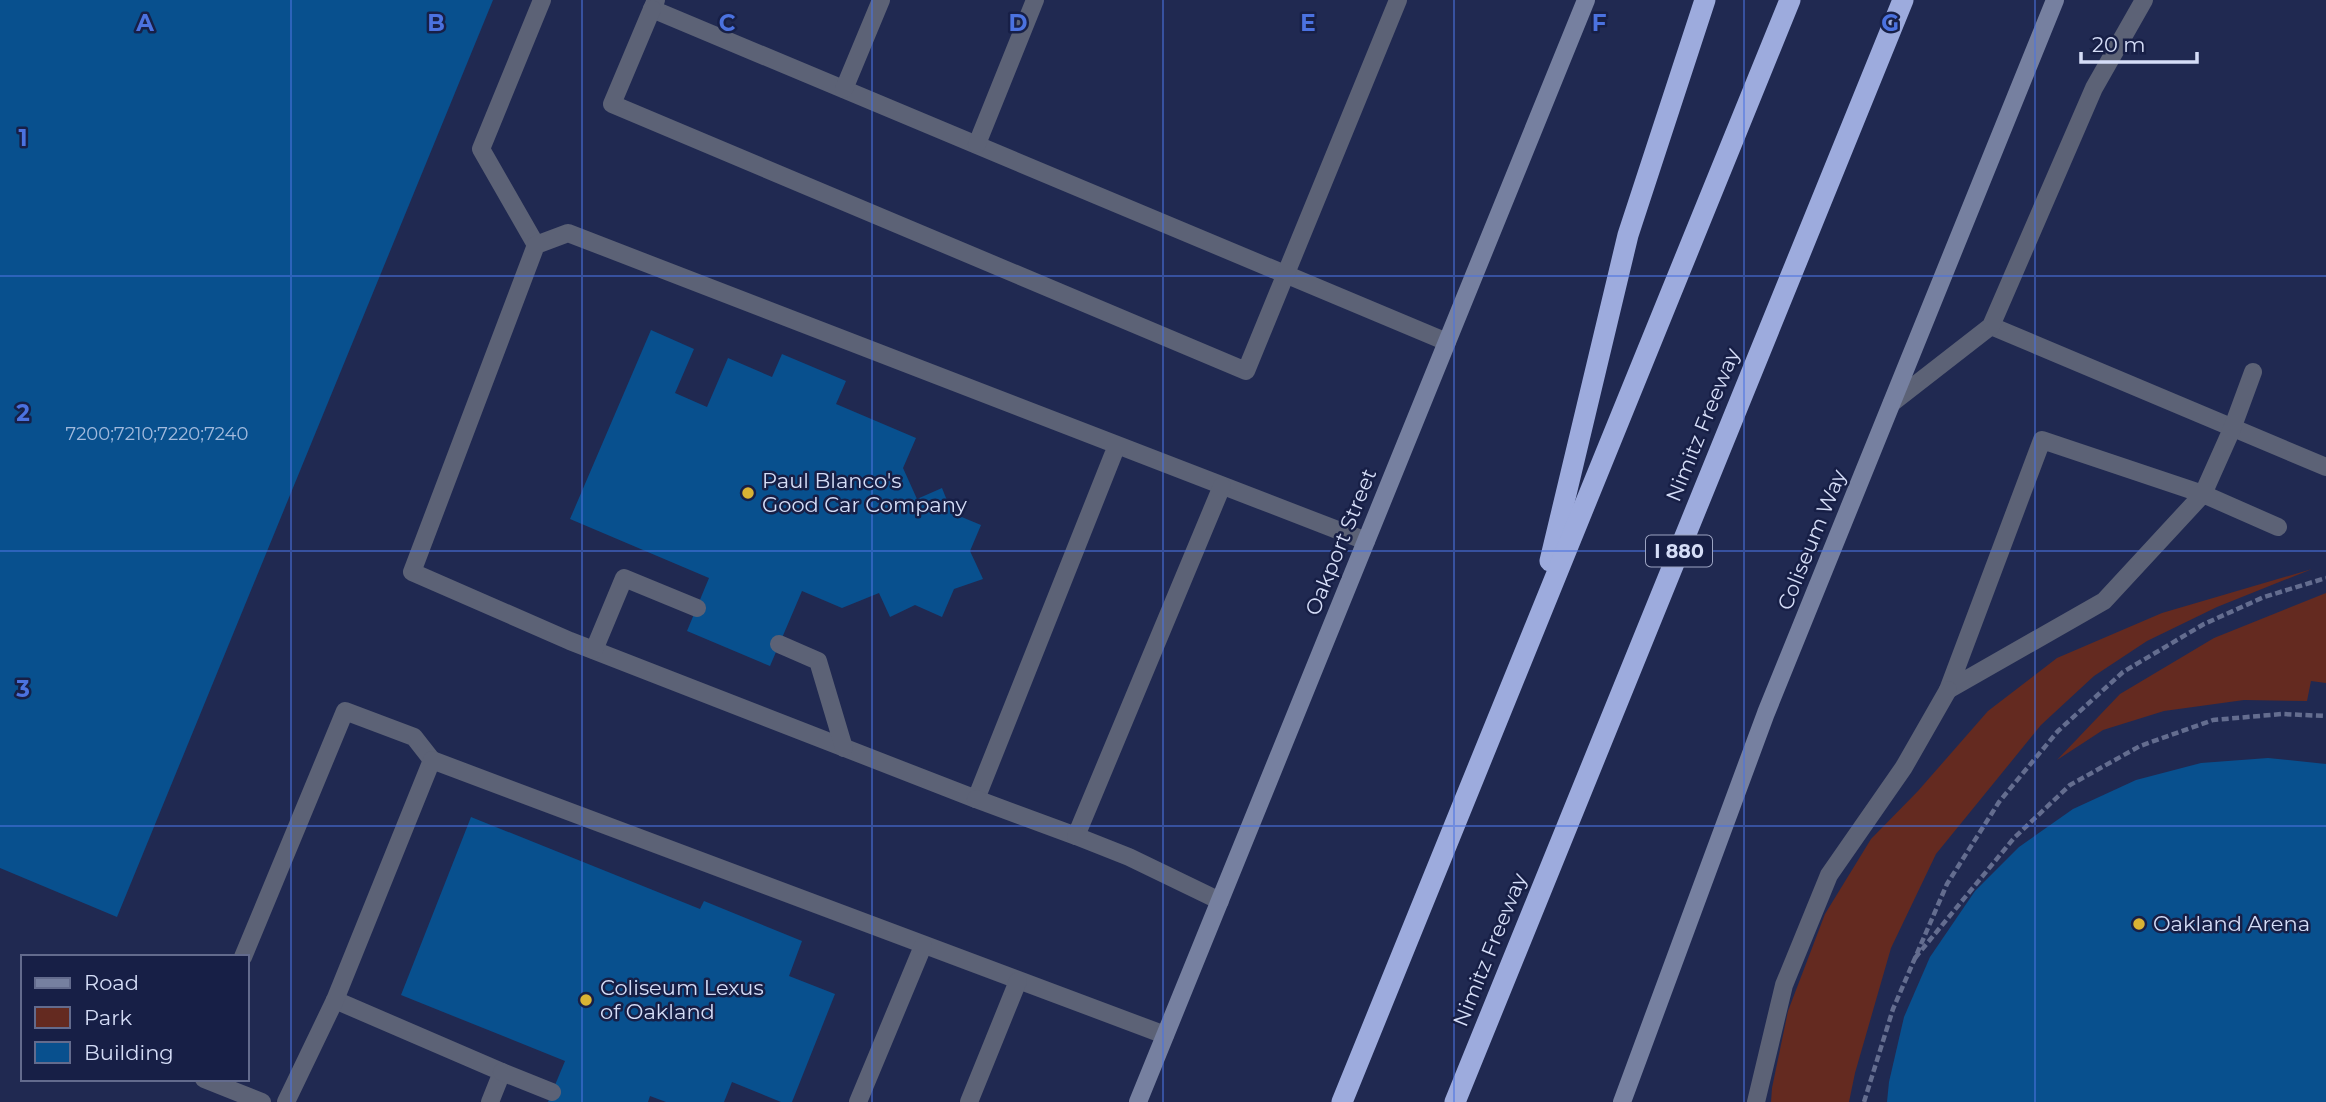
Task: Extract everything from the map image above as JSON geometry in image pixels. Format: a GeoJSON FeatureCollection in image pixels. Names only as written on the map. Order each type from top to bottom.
{"type":"FeatureCollection","features":[{"type":"Feature","properties":{"kind":"highway"},"geometry":{"type":"LineString","coordinates":[[1533,629],[1628,235],[1705,0]]}},
{"type":"Feature","properties":{"kind":"highway"},"geometry":{"type":"LineString","coordinates":[[1342,1102],[1790,0]]}},
{"type":"Feature","properties":{"kind":"highway","name":"Nimitz Freeway"},"geometry":{"type":"LineString","coordinates":[[1455,1102],[1903,0]]}},
{"type":"Feature","properties":{"kind":"main road","name":"Oakport Street"},"geometry":{"type":"LineString","coordinates":[[1138,1102],[1586,0]]}},
{"type":"Feature","properties":{"kind":"main road","name":"Coliseum Way"},"geometry":{"type":"LineString","coordinates":[[1622,1102],[1766,713],[2055,0]]}},
{"type":"Feature","properties":{"kind":"lane"},"geometry":{"type":"LineString","coordinates":[[536,246],[481,149],[542,0]]}},
{"type":"Feature","properties":{"kind":"lane"},"geometry":{"type":"LineString","coordinates":[[844,89],[881,0]]}},
{"type":"Feature","properties":{"kind":"lane"},"geometry":{"type":"LineString","coordinates":[[976,144],[1035,0]]}},
{"type":"Feature","properties":{"kind":"lane"},"geometry":{"type":"LineString","coordinates":[[1398,0],[1286,274],[1246,371],[612,104],[654,4],[844,89],[1286,274],[1447,342]]}},
{"type":"Feature","properties":{"kind":"lane"},"geometry":{"type":"LineString","coordinates":[[1892,402],[1991,326],[2094,88],[2144,0]]}},
{"type":"Feature","properties":{"kind":"lane"},"geometry":{"type":"LineString","coordinates":[[1220,901],[1076,835],[976,799],[594,650],[412,572],[536,246],[568,233],[1366,541]]}},
{"type":"Feature","properties":{"kind":"lane"},"geometry":{"type":"LineString","coordinates":[[1991,326],[2326,467]]}},
{"type":"Feature","properties":{"kind":"lane"},"geometry":{"type":"LineString","coordinates":[[1948,690],[2104,601],[2203,494],[2232,429],[2253,372]]}},
{"type":"Feature","properties":{"kind":"lane"},"geometry":{"type":"LineString","coordinates":[[1756,1102],[1784,985],[1829,875],[1905,767],[1948,690],[2042,440],[2203,494],[2278,527]]}},
{"type":"Feature","properties":{"kind":"lane"},"geometry":{"type":"LineString","coordinates":[[976,799],[1117,445]]}},
{"type":"Feature","properties":{"kind":"lane"},"geometry":{"type":"LineString","coordinates":[[1076,835],[1223,486]]}},
{"type":"Feature","properties":{"kind":"lane"},"geometry":{"type":"LineString","coordinates":[[594,650],[624,578],[697,608]]}},
{"type":"Feature","properties":{"kind":"lane"},"geometry":{"type":"LineString","coordinates":[[779,644],[818,661],[844,748]]}},
{"type":"Feature","properties":{"kind":"lane"},"geometry":{"type":"LineString","coordinates":[[244,955],[345,711],[414,737],[432,760],[1165,1035]]}},
{"type":"Feature","properties":{"kind":"lane"},"geometry":{"type":"LineString","coordinates":[[286,1102],[335,1000],[432,760]]}},
{"type":"Feature","properties":{"kind":"lane"},"geometry":{"type":"LineString","coordinates":[[858,1102],[923,946]]}},
{"type":"Feature","properties":{"kind":"lane"},"geometry":{"type":"LineString","coordinates":[[969,1102],[1018,981]]}},
{"type":"Feature","properties":{"kind":"lane"},"geometry":{"type":"LineString","coordinates":[[335,1000],[552,1092]]}},
{"type":"Feature","properties":{"kind":"lane"},"geometry":{"type":"LineString","coordinates":[[490,1102],[502,1072]]}},
{"type":"Feature","properties":{"kind":"lane"},"geometry":{"type":"LineString","coordinates":[[209,1081],[262,1102]]}},
{"type":"Feature","properties":{"kind":"path"},"geometry":{"type":"LineString","coordinates":[[1864,1102],[1893,1009],[1947,884],[1999,802],[2058,731],[2123,672],[2204,624],[2264,597],[2326,578]]}},
{"type":"Feature","properties":{"kind":"path"},"geometry":{"type":"LineString","coordinates":[[1911,963],[2014,838],[2070,785],[2140,746],[2213,720],[2282,714],[2326,716]]}},
{"type":"Feature","properties":{"kind":"green space"},"geometry":{"type":"Polygon","coordinates":[[[2312,569],[2217,607],[2147,641],[2094,676],[2041,725],[1936,854],[1891,948],[1849,1102],[1771,1102],[1788,1011],[1825,914],[1871,839],[1918,791],[1988,711],[2057,658],[2162,613],[2312,569]]]}},
{"type":"Feature","properties":{"kind":"green space"},"geometry":{"type":"Polygon","coordinates":[[[2326,593],[2326,683],[2311,681],[2307,701],[2244,700],[2164,711],[2103,730],[2057,760],[2120,694],[2214,638],[2326,593]]]}},
{"type":"Feature","properties":{"kind":"building"},"geometry":{"type":"Polygon","coordinates":[[[0,0],[493,0],[117,917],[0,868],[0,0]]]}},
{"type":"Feature","properties":{"kind":"building","name":"Paul Blanco's Good Car Company"},"geometry":{"type":"Polygon","coordinates":[[[651,330],[694,349],[675,393],[707,407],[728,358],[772,377],[782,354],[846,381],[836,404],[916,438],[903,468],[917,499],[942,488],[952,513],[981,525],[970,551],[983,579],[954,589],[942,617],[915,605],[890,617],[879,593],[842,608],[802,591],[770,666],[687,631],[709,578],[570,519],[651,330]]]}},
{"type":"Feature","properties":{"kind":"building","name":"Oakland Arena"},"geometry":{"type":"Polygon","coordinates":[[[2268,758],[2326,764],[2326,1102],[1887,1102],[1904,1017],[1930,957],[1975,891],[2019,847],[2073,809],[2136,780],[2201,763],[2268,758]]]}},
{"type":"Feature","properties":{"kind":"building"},"geometry":{"type":"Polygon","coordinates":[[[471,817],[700,909],[704,901],[802,941],[789,976],[835,994],[792,1102],[781,1102],[732,1082],[724,1102],[666,1102],[650,1096],[648,1102],[548,1102],[565,1061],[401,995],[471,817]]]}},
{"type":"Feature","properties":{"kind":"place","name":"Paul Blanco's Good Car Company"},"geometry":{"type":"Point","coordinates":[748,493]}},
{"type":"Feature","properties":{"kind":"place","name":"Oakland Arena"},"geometry":{"type":"Point","coordinates":[2139,924]}},
{"type":"Feature","properties":{"kind":"place","name":"Coliseum Lexus of Oakland"},"geometry":{"type":"Point","coordinates":[586,1000]}}]}
